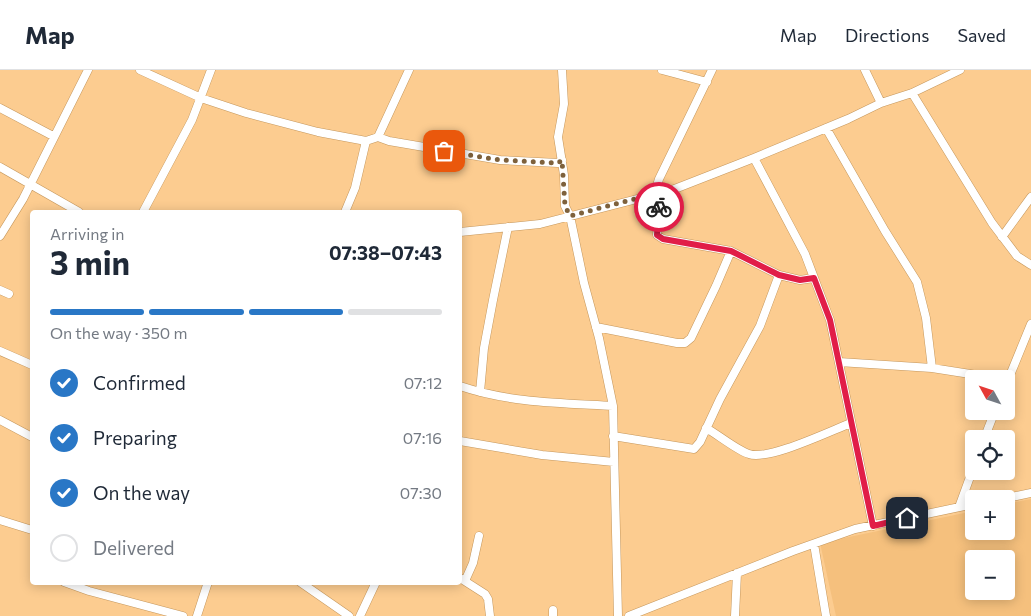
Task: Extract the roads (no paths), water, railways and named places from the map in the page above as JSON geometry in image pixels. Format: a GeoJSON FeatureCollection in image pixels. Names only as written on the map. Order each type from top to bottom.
{"type":"FeatureCollection","features":[{"type":"Feature","properties":{"kind":"street"},"geometry":{"type":"LineString","coordinates":[[0,236],[23,199],[53,136],[88,70]]}},
{"type":"Feature","properties":{"kind":"street"},"geometry":{"type":"LineString","coordinates":[[140,70],[201,98],[246,113],[309,129],[366,141],[378,137],[389,141],[500,160],[558,163],[562,160]]}},
{"type":"Feature","properties":{"kind":"street"},"geometry":{"type":"LineString","coordinates":[[144,210],[192,120],[211,70]]}},
{"type":"Feature","properties":{"kind":"street"},"geometry":{"type":"LineString","coordinates":[[378,137],[409,70]]}},
{"type":"Feature","properties":{"kind":"street"},"geometry":{"type":"LineString","coordinates":[[562,70],[564,104],[558,137],[562,160],[565,206],[570,216],[613,406],[612,436],[618,616]]}},
{"type":"Feature","properties":{"kind":"street"},"geometry":{"type":"LineString","coordinates":[[662,70],[707,82]]}},
{"type":"Feature","properties":{"kind":"street"},"geometry":{"type":"LineString","coordinates":[[712,70],[659,178],[657,235],[663,239],[731,251],[779,275],[800,280],[814,278]]}},
{"type":"Feature","properties":{"kind":"street"},"geometry":{"type":"LineString","coordinates":[[865,70],[881,103]]}},
{"type":"Feature","properties":{"kind":"street"},"geometry":{"type":"LineString","coordinates":[[462,232],[540,224],[672,190],[754,158],[881,103],[912,93],[960,70]]}},
{"type":"Feature","properties":{"kind":"street"},"geometry":{"type":"LineString","coordinates":[[912,93],[992,223],[1017,256],[1031,265]]}},
{"type":"Feature","properties":{"kind":"street"},"geometry":{"type":"LineString","coordinates":[[0,108],[53,136]]}},
{"type":"Feature","properties":{"kind":"street"},"geometry":{"type":"LineString","coordinates":[[826,128],[885,231],[918,282],[926,318],[932,368]]}},
{"type":"Feature","properties":{"kind":"street"},"geometry":{"type":"LineString","coordinates":[[346,210],[355,188],[366,141]]}},
{"type":"Feature","properties":{"kind":"street"},"geometry":{"type":"LineString","coordinates":[[754,158],[805,254],[830,320],[873,526]]}},
{"type":"Feature","properties":{"kind":"street"},"geometry":{"type":"LineString","coordinates":[[0,167],[76,210]]}},
{"type":"Feature","properties":{"kind":"street"},"geometry":{"type":"LineString","coordinates":[[1002,237],[1031,197]]}},
{"type":"Feature","properties":{"kind":"street"},"geometry":{"type":"LineString","coordinates":[[480,392],[484,348],[508,228]]}},
{"type":"Feature","properties":{"kind":"street"},"geometry":{"type":"LineString","coordinates":[[596,326],[677,343],[685,343],[692,338],[731,251]]}},
{"type":"Feature","properties":{"kind":"street"},"geometry":{"type":"LineString","coordinates":[[612,436],[694,449],[700,442],[760,326],[779,275]]}},
{"type":"Feature","properties":{"kind":"street"},"geometry":{"type":"LineString","coordinates":[[0,290],[9,294]]}},
{"type":"Feature","properties":{"kind":"street"},"geometry":{"type":"LineString","coordinates":[[1011,370],[1031,324]]}},
{"type":"Feature","properties":{"kind":"street"},"geometry":{"type":"LineString","coordinates":[[0,351],[30,364]]}},
{"type":"Feature","properties":{"kind":"street"},"geometry":{"type":"LineString","coordinates":[[839,362],[932,368],[965,374]]}},
{"type":"Feature","properties":{"kind":"street"},"geometry":{"type":"LineString","coordinates":[[462,387],[480,392],[534,402],[613,406]]}},
{"type":"Feature","properties":{"kind":"street"},"geometry":{"type":"LineString","coordinates":[[0,420],[30,435]]}},
{"type":"Feature","properties":{"kind":"street"},"geometry":{"type":"LineString","coordinates":[[706,428],[748,454],[761,456],[786,449],[851,423]]}},
{"type":"Feature","properties":{"kind":"street"},"geometry":{"type":"LineString","coordinates":[[462,441],[542,455],[614,462]]}},
{"type":"Feature","properties":{"kind":"street"},"geometry":{"type":"LineString","coordinates":[[959,507],[969,480]]}},
{"type":"Feature","properties":{"kind":"street"},"geometry":{"type":"LineString","coordinates":[[1015,496],[1031,493]]}},
{"type":"Feature","properties":{"kind":"street"},"geometry":{"type":"LineString","coordinates":[[629,616],[737,573],[855,530],[965,506]]}},
{"type":"Feature","properties":{"kind":"street"},"geometry":{"type":"LineString","coordinates":[[0,520],[30,529]]}},
{"type":"Feature","properties":{"kind":"street"},"geometry":{"type":"LineString","coordinates":[[478,536],[473,563],[462,580],[485,594],[488,599],[490,616]]}},
{"type":"Feature","properties":{"kind":"street"},"geometry":{"type":"LineString","coordinates":[[814,544],[826,616]]}},
{"type":"Feature","properties":{"kind":"street"},"geometry":{"type":"LineString","coordinates":[[735,616],[737,573]]}},
{"type":"Feature","properties":{"kind":"street"},"geometry":{"type":"LineString","coordinates":[[72,585],[183,616]]}},
{"type":"Feature","properties":{"kind":"street"},"geometry":{"type":"LineString","coordinates":[[89,591],[91,585]]}},
{"type":"Feature","properties":{"kind":"street"},"geometry":{"type":"LineString","coordinates":[[197,616],[207,585]]}},
{"type":"Feature","properties":{"kind":"street"},"geometry":{"type":"LineString","coordinates":[[304,585],[350,616]]}},
{"type":"Feature","properties":{"kind":"street"},"geometry":{"type":"LineString","coordinates":[[360,616],[375,585]]}}]}
